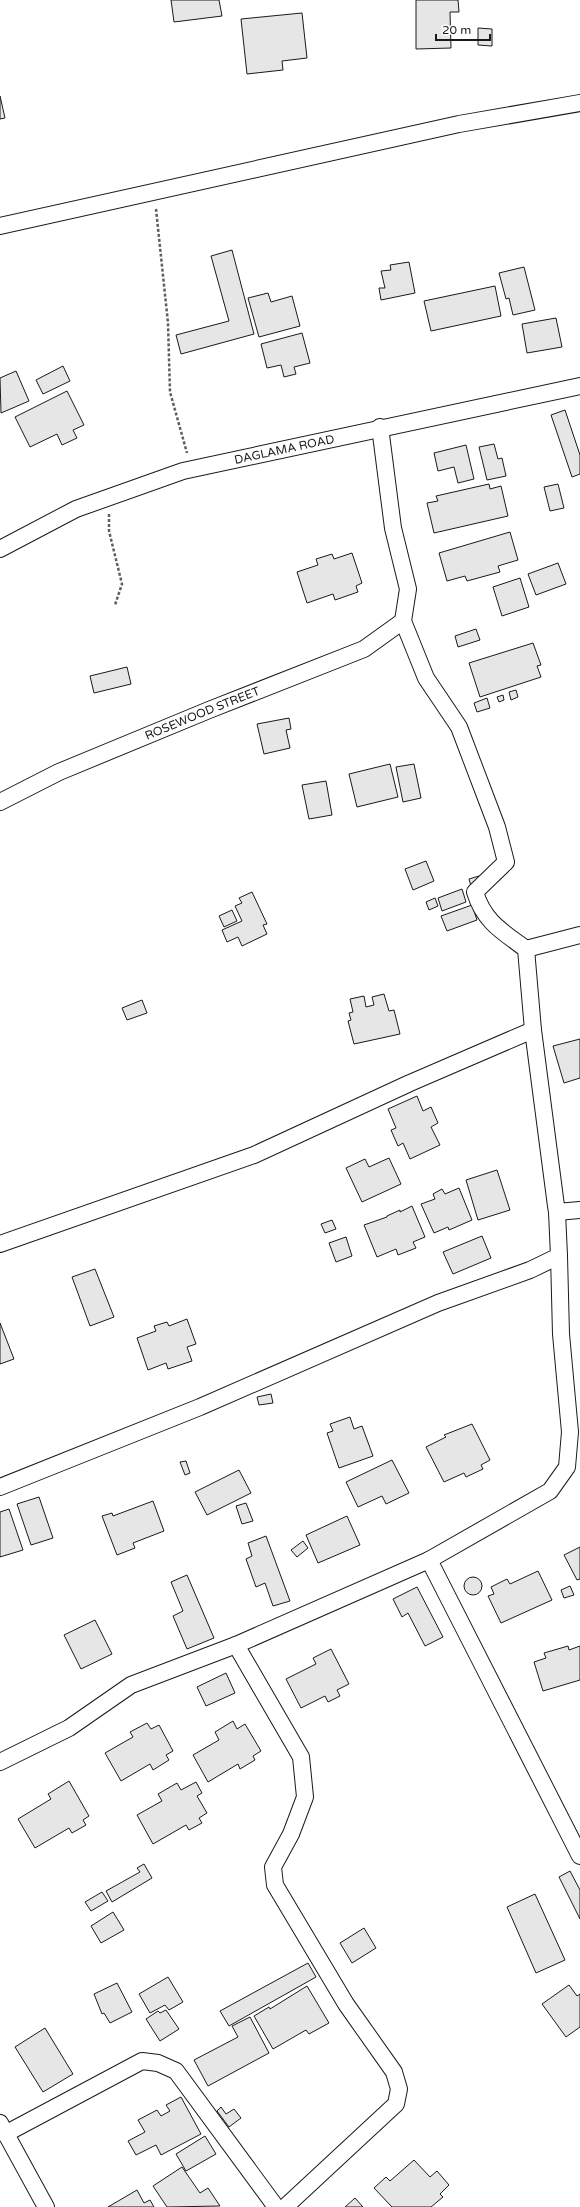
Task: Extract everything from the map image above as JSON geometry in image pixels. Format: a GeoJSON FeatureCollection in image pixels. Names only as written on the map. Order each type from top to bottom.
{"type":"FeatureCollection","features":[{"type":"Feature","properties":{"kind":"street"},"geometry":{"type":"LineString","coordinates":[[0,226],[459,124],[580,103]]}},
{"type":"Feature","properties":{"kind":"street","name":"DAGLAMA ROAD"},"geometry":{"type":"LineString","coordinates":[[0,549],[76,509],[191,469],[380,427],[580,386]]}},
{"type":"Feature","properties":{"kind":"street"},"geometry":{"type":"LineString","coordinates":[[0,1762],[69,1728],[131,1684],[236,1645],[429,1560],[550,1491],[567,1467],[570,1432],[561,1334],[557,1212],[533,1030],[526,949],[496,926],[480,908],[475,892],[506,862],[497,827],[459,727],[426,678],[403,621],[408,589],[393,528],[380,427]]}},
{"type":"Feature","properties":{"kind":"street","name":"ROSEWOOD STREET"},"geometry":{"type":"LineString","coordinates":[[0,802],[80,763],[364,649],[403,621]]}},
{"type":"Feature","properties":{"kind":"street"},"geometry":{"type":"LineString","coordinates":[[526,949],[580,935]]}},
{"type":"Feature","properties":{"kind":"street"},"geometry":{"type":"LineString","coordinates":[[0,1244],[254,1155],[533,1030]]}},
{"type":"Feature","properties":{"kind":"street"},"geometry":{"type":"LineString","coordinates":[[557,1212],[580,1210]]}},
{"type":"Feature","properties":{"kind":"street"},"geometry":{"type":"LineString","coordinates":[[0,1488],[200,1407],[438,1303],[530,1270],[559,1256]]}},
{"type":"Feature","properties":{"kind":"street"},"geometry":{"type":"LineString","coordinates":[[429,1560],[580,1856]]}},
{"type":"Feature","properties":{"kind":"street"},"geometry":{"type":"LineString","coordinates":[[236,1645],[301,1757],[305,1797],[291,1834],[273,1867],[275,1885],[346,2004],[394,2072],[399,2089],[396,2104],[285,2207]]}},
{"type":"Feature","properties":{"kind":"street"},"geometry":{"type":"LineString","coordinates":[[42,2206],[3,2128],[142,2061],[158,2063],[176,2071],[276,2207]]}},
{"type":"Feature","properties":{"kind":"path"},"geometry":{"type":"LineString","coordinates":[[155,192],[158,241],[168,323],[170,392],[191,469]]}},
{"type":"Feature","properties":{"kind":"path"},"geometry":{"type":"LineString","coordinates":[[108,498],[109,531],[122,584],[115,605]]}},
{"type":"Feature","properties":{"kind":"building"},"geometry":{"type":"Polygon","coordinates":[[[171,0],[219,0],[222,16],[174,22],[171,0]]]}},
{"type":"Feature","properties":{"kind":"building"},"geometry":{"type":"Polygon","coordinates":[[[416,0],[458,0],[459,12],[450,12],[451,48],[416,49],[416,0]]]}},
{"type":"Feature","properties":{"kind":"building"},"geometry":{"type":"Polygon","coordinates":[[[302,13],[307,58],[282,61],[283,70],[247,74],[241,19],[302,13]]]}},
{"type":"Feature","properties":{"kind":"building"},"geometry":{"type":"Polygon","coordinates":[[[478,28],[492,29],[492,46],[478,45],[478,28]]]}},
{"type":"Feature","properties":{"kind":"building"},"geometry":{"type":"Polygon","coordinates":[[[0,96],[5,118],[0,119],[0,96]]]}},
{"type":"Feature","properties":{"kind":"building"},"geometry":{"type":"Polygon","coordinates":[[[232,250],[254,334],[181,354],[176,335],[229,321],[211,256],[232,250]]]}},
{"type":"Feature","properties":{"kind":"building"},"geometry":{"type":"Polygon","coordinates":[[[409,262],[415,293],[381,300],[379,288],[385,288],[381,271],[391,270],[390,265],[409,262]]]}},
{"type":"Feature","properties":{"kind":"building"},"geometry":{"type":"Polygon","coordinates":[[[524,267],[535,310],[513,315],[509,298],[506,299],[499,273],[524,267]]]}},
{"type":"Feature","properties":{"kind":"building"},"geometry":{"type":"Polygon","coordinates":[[[495,286],[501,316],[431,331],[424,301],[495,286]]]}},
{"type":"Feature","properties":{"kind":"building"},"geometry":{"type":"Polygon","coordinates":[[[268,293],[271,302],[292,296],[300,326],[259,337],[248,298],[268,293]]]}},
{"type":"Feature","properties":{"kind":"building"},"geometry":{"type":"Polygon","coordinates":[[[556,318],[562,347],[527,353],[522,324],[556,318]]]}},
{"type":"Feature","properties":{"kind":"building"},"geometry":{"type":"Polygon","coordinates":[[[302,333],[310,363],[294,367],[296,374],[284,377],[281,365],[267,368],[261,344],[302,333]]]}},
{"type":"Feature","properties":{"kind":"building"},"geometry":{"type":"Polygon","coordinates":[[[63,366],[70,381],[43,394],[36,380],[63,366]]]}},
{"type":"Feature","properties":{"kind":"building"},"geometry":{"type":"Polygon","coordinates":[[[16,371],[29,401],[1,413],[0,378],[16,371]]]}},
{"type":"Feature","properties":{"kind":"building"},"geometry":{"type":"Polygon","coordinates":[[[67,391],[84,425],[73,430],[77,438],[62,445],[57,434],[30,447],[15,417],[67,391]]]}},
{"type":"Feature","properties":{"kind":"building"},"geometry":{"type":"Polygon","coordinates":[[[565,410],[580,455],[580,474],[572,477],[551,415],[565,410]]]}},
{"type":"Feature","properties":{"kind":"building"},"geometry":{"type":"Polygon","coordinates":[[[494,444],[498,459],[502,458],[506,476],[487,480],[479,447],[494,444]]]}},
{"type":"Feature","properties":{"kind":"building"},"geometry":{"type":"Polygon","coordinates":[[[466,445],[474,479],[458,483],[454,467],[438,471],[434,453],[466,445]]]}},
{"type":"Feature","properties":{"kind":"building"},"geometry":{"type":"Polygon","coordinates":[[[489,484],[490,489],[501,486],[508,516],[434,533],[427,503],[438,501],[436,496],[489,484]]]}},
{"type":"Feature","properties":{"kind":"building"},"geometry":{"type":"Polygon","coordinates":[[[558,484],[564,508],[550,511],[544,487],[558,484]]]}},
{"type":"Feature","properties":{"kind":"building"},"geometry":{"type":"Polygon","coordinates":[[[510,532],[518,560],[498,566],[500,572],[467,581],[465,576],[447,581],[439,553],[510,532]]]}},
{"type":"Feature","properties":{"kind":"building"},"geometry":{"type":"Polygon","coordinates":[[[352,553],[362,583],[356,586],[358,592],[335,600],[333,594],[307,603],[297,572],[318,565],[316,559],[332,554],[334,559],[352,553]]]}},
{"type":"Feature","properties":{"kind":"building"},"geometry":{"type":"Polygon","coordinates":[[[558,563],[566,584],[536,595],[528,574],[558,563]]]}},
{"type":"Feature","properties":{"kind":"building"},"geometry":{"type":"Polygon","coordinates":[[[520,578],[529,607],[502,616],[493,587],[520,578]]]}},
{"type":"Feature","properties":{"kind":"building"},"geometry":{"type":"Polygon","coordinates":[[[476,629],[480,640],[458,647],[455,636],[476,629]]]}},
{"type":"Feature","properties":{"kind":"building"},"geometry":{"type":"Polygon","coordinates":[[[533,643],[541,665],[537,666],[541,677],[480,697],[469,663],[533,643]]]}},
{"type":"Feature","properties":{"kind":"building"},"geometry":{"type":"Polygon","coordinates":[[[127,667],[131,684],[94,693],[90,676],[127,667]]]}},
{"type":"Feature","properties":{"kind":"building"},"geometry":{"type":"Polygon","coordinates":[[[516,690],[518,697],[511,700],[509,692],[516,690]]]}},
{"type":"Feature","properties":{"kind":"building"},"geometry":{"type":"Polygon","coordinates":[[[503,695],[504,700],[499,702],[497,697],[503,695]]]}},
{"type":"Feature","properties":{"kind":"building"},"geometry":{"type":"Polygon","coordinates":[[[487,698],[490,708],[477,712],[474,703],[487,698]]]}},
{"type":"Feature","properties":{"kind":"building"},"geometry":{"type":"Polygon","coordinates":[[[289,718],[291,729],[286,730],[290,748],[264,754],[257,724],[289,718]]]}},
{"type":"Feature","properties":{"kind":"building"},"geometry":{"type":"Polygon","coordinates":[[[390,764],[398,797],[357,807],[349,774],[390,764]]]}},
{"type":"Feature","properties":{"kind":"building"},"geometry":{"type":"Polygon","coordinates":[[[414,764],[421,798],[403,802],[396,767],[414,764]]]}},
{"type":"Feature","properties":{"kind":"building"},"geometry":{"type":"Polygon","coordinates":[[[326,781],[332,815],[309,819],[302,785],[326,781]]]}},
{"type":"Feature","properties":{"kind":"building"},"geometry":{"type":"Polygon","coordinates":[[[426,861],[434,881],[413,890],[405,869],[426,861]]]}},
{"type":"Feature","properties":{"kind":"building"},"geometry":{"type":"Polygon","coordinates":[[[479,876],[481,883],[471,886],[469,879],[479,876]]]}},
{"type":"Feature","properties":{"kind":"building"},"geometry":{"type":"Polygon","coordinates":[[[462,889],[466,902],[442,911],[438,898],[462,889]]]}},
{"type":"Feature","properties":{"kind":"building"},"geometry":{"type":"Polygon","coordinates":[[[252,892],[267,924],[263,925],[267,934],[242,946],[238,937],[227,942],[222,930],[242,921],[235,906],[242,903],[239,898],[252,892]]]}},
{"type":"Feature","properties":{"kind":"building"},"geometry":{"type":"Polygon","coordinates":[[[435,898],[438,906],[429,910],[426,902],[435,898]]]}},
{"type":"Feature","properties":{"kind":"building"},"geometry":{"type":"Polygon","coordinates":[[[472,905],[477,920],[447,931],[441,916],[472,905]]]}},
{"type":"Feature","properties":{"kind":"building"},"geometry":{"type":"Polygon","coordinates":[[[232,910],[237,921],[224,927],[219,916],[232,910]]]}},
{"type":"Feature","properties":{"kind":"building"},"geometry":{"type":"Polygon","coordinates":[[[384,994],[389,1011],[394,1010],[400,1034],[354,1044],[348,1021],[351,1020],[349,1013],[353,1012],[350,999],[364,996],[366,1007],[374,1005],[372,997],[384,994]]]}},
{"type":"Feature","properties":{"kind":"building"},"geometry":{"type":"Polygon","coordinates":[[[142,1000],[147,1013],[127,1020],[122,1008],[142,1000]]]}},
{"type":"Feature","properties":{"kind":"building"},"geometry":{"type":"Polygon","coordinates":[[[580,1039],[580,1078],[564,1083],[553,1046],[580,1039]]]}},
{"type":"Feature","properties":{"kind":"building"},"geometry":{"type":"Polygon","coordinates":[[[417,1096],[423,1111],[431,1107],[438,1123],[431,1127],[440,1145],[410,1159],[403,1143],[398,1146],[391,1130],[396,1128],[388,1109],[417,1096]]]}},
{"type":"Feature","properties":{"kind":"building"},"geometry":{"type":"Polygon","coordinates":[[[389,1158],[401,1184],[362,1202],[346,1168],[365,1159],[369,1167],[389,1158]]]}},
{"type":"Feature","properties":{"kind":"building"},"geometry":{"type":"Polygon","coordinates":[[[497,1170],[510,1210],[478,1220],[466,1180],[497,1170]]]}},
{"type":"Feature","properties":{"kind":"building"},"geometry":{"type":"Polygon","coordinates":[[[459,1188],[472,1220],[449,1230],[448,1227],[434,1233],[421,1204],[435,1199],[433,1194],[442,1189],[445,1194],[459,1188]]]}},
{"type":"Feature","properties":{"kind":"building"},"geometry":{"type":"Polygon","coordinates":[[[412,1206],[425,1237],[413,1242],[416,1248],[398,1255],[396,1249],[377,1257],[364,1225],[412,1206]]]}},
{"type":"Feature","properties":{"kind":"building"},"geometry":{"type":"Polygon","coordinates":[[[332,1220],[336,1229],[325,1233],[321,1224],[332,1220]]]}},
{"type":"Feature","properties":{"kind":"building"},"geometry":{"type":"Polygon","coordinates":[[[482,1236],[491,1258],[453,1274],[443,1252],[482,1236]]]}},
{"type":"Feature","properties":{"kind":"building"},"geometry":{"type":"Polygon","coordinates":[[[346,1237],[352,1256],[336,1262],[329,1243],[346,1237]]]}},
{"type":"Feature","properties":{"kind":"building"},"geometry":{"type":"Polygon","coordinates":[[[95,1269],[114,1317],[90,1326],[72,1277],[95,1269]]]}},
{"type":"Feature","properties":{"kind":"building"},"geometry":{"type":"Polygon","coordinates":[[[187,1319],[196,1344],[187,1347],[192,1361],[168,1369],[166,1363],[148,1370],[137,1338],[156,1331],[154,1326],[167,1322],[169,1326],[187,1319]]]}},
{"type":"Feature","properties":{"kind":"building"},"geometry":{"type":"Polygon","coordinates":[[[0,1323],[14,1359],[0,1364],[0,1323]]]}},
{"type":"Feature","properties":{"kind":"building"},"geometry":{"type":"Polygon","coordinates":[[[271,1394],[273,1403],[259,1405],[257,1397],[271,1394]]]}},
{"type":"Feature","properties":{"kind":"building"},"geometry":{"type":"Polygon","coordinates":[[[350,1417],[354,1429],[362,1426],[373,1456],[339,1468],[327,1433],[333,1431],[330,1424],[350,1417]]]}},
{"type":"Feature","properties":{"kind":"building"},"geometry":{"type":"Polygon","coordinates":[[[472,1424],[490,1460],[481,1465],[483,1469],[466,1477],[464,1473],[444,1482],[426,1447],[446,1437],[444,1435],[472,1424]]]}},
{"type":"Feature","properties":{"kind":"building"},"geometry":{"type":"Polygon","coordinates":[[[392,1460],[409,1493],[386,1504],[382,1496],[358,1507],[346,1482],[392,1460]]]}},
{"type":"Feature","properties":{"kind":"building"},"geometry":{"type":"Polygon","coordinates":[[[186,1461],[190,1473],[185,1475],[180,1462],[186,1461]]]}},
{"type":"Feature","properties":{"kind":"building"},"geometry":{"type":"Polygon","coordinates":[[[239,1470],[251,1493],[207,1515],[195,1492],[239,1470]]]}},
{"type":"Feature","properties":{"kind":"building"},"geometry":{"type":"Polygon","coordinates":[[[39,1497],[53,1538],[31,1545],[17,1504],[39,1497]]]}},
{"type":"Feature","properties":{"kind":"building"},"geometry":{"type":"Polygon","coordinates":[[[153,1501],[164,1531],[133,1543],[135,1548],[117,1555],[102,1516],[112,1513],[113,1516],[153,1501]]]}},
{"type":"Feature","properties":{"kind":"building"},"geometry":{"type":"Polygon","coordinates":[[[246,1503],[253,1521],[242,1524],[236,1506],[246,1503]]]}},
{"type":"Feature","properties":{"kind":"building"},"geometry":{"type":"Polygon","coordinates":[[[9,1509],[23,1550],[0,1557],[0,1512],[9,1509]]]}},
{"type":"Feature","properties":{"kind":"building"},"geometry":{"type":"Polygon","coordinates":[[[347,1516],[360,1545],[318,1563],[306,1535],[347,1516]]]}},
{"type":"Feature","properties":{"kind":"building"},"geometry":{"type":"Polygon","coordinates":[[[266,1536],[290,1601],[273,1606],[265,1583],[256,1587],[246,1559],[252,1556],[248,1543],[266,1536]]]}},
{"type":"Feature","properties":{"kind":"building"},"geometry":{"type":"Polygon","coordinates":[[[303,1541],[308,1548],[297,1557],[291,1550],[303,1541]]]}},
{"type":"Feature","properties":{"kind":"building"},"geometry":{"type":"Polygon","coordinates":[[[580,1547],[580,1579],[577,1580],[564,1555],[580,1547]]]}},
{"type":"Feature","properties":{"kind":"building"},"geometry":{"type":"Polygon","coordinates":[[[538,1571],[552,1600],[501,1623],[488,1596],[494,1594],[491,1587],[507,1579],[510,1584],[538,1571]]]}},
{"type":"Feature","properties":{"kind":"building"},"geometry":{"type":"Polygon","coordinates":[[[187,1575],[214,1638],[187,1649],[173,1616],[183,1611],[171,1582],[187,1575]]]}},
{"type":"Feature","properties":{"kind":"building"},"geometry":{"type":"Polygon","coordinates":[[[473,1577],[479,1580],[482,1586],[479,1592],[473,1595],[467,1592],[464,1586],[467,1580],[473,1577]]]}},
{"type":"Feature","properties":{"kind":"building"},"geometry":{"type":"Polygon","coordinates":[[[570,1586],[574,1595],[564,1598],[561,1590],[570,1586]]]}},
{"type":"Feature","properties":{"kind":"building"},"geometry":{"type":"Polygon","coordinates":[[[417,1587],[443,1637],[425,1646],[408,1613],[402,1617],[393,1599],[417,1587]]]}},
{"type":"Feature","properties":{"kind":"building"},"geometry":{"type":"Polygon","coordinates":[[[95,1620],[112,1654],[81,1669],[64,1635],[95,1620]]]}},
{"type":"Feature","properties":{"kind":"building"},"geometry":{"type":"Polygon","coordinates":[[[568,1646],[569,1650],[580,1646],[580,1680],[543,1691],[534,1662],[546,1658],[544,1653],[568,1646]]]}},
{"type":"Feature","properties":{"kind":"building"},"geometry":{"type":"Polygon","coordinates":[[[331,1649],[349,1684],[337,1690],[340,1696],[328,1702],[325,1696],[301,1708],[286,1679],[316,1664],[313,1658],[331,1649]]]}},
{"type":"Feature","properties":{"kind":"building"},"geometry":{"type":"Polygon","coordinates":[[[226,1673],[235,1693],[206,1706],[197,1687],[226,1673]]]}},
{"type":"Feature","properties":{"kind":"building"},"geometry":{"type":"Polygon","coordinates":[[[233,1721],[237,1729],[245,1724],[261,1751],[253,1756],[255,1760],[240,1769],[238,1764],[208,1782],[193,1755],[219,1740],[215,1732],[233,1721]]]}},
{"type":"Feature","properties":{"kind":"building"},"geometry":{"type":"Polygon","coordinates":[[[147,1723],[151,1729],[159,1725],[173,1751],[166,1755],[169,1760],[153,1770],[150,1764],[121,1781],[105,1753],[133,1737],[130,1732],[147,1723]]]}},
{"type":"Feature","properties":{"kind":"building"},"geometry":{"type":"Polygon","coordinates":[[[69,1781],[89,1816],[83,1820],[86,1825],[72,1833],[69,1828],[35,1848],[18,1819],[51,1799],[48,1794],[69,1781]]]}},
{"type":"Feature","properties":{"kind":"building"},"geometry":{"type":"Polygon","coordinates":[[[196,1782],[202,1793],[197,1796],[207,1813],[199,1818],[202,1823],[189,1830],[186,1825],[153,1844],[137,1815],[162,1801],[158,1794],[177,1783],[181,1790],[196,1782]]]}},
{"type":"Feature","properties":{"kind":"building"},"geometry":{"type":"Polygon","coordinates":[[[144,1864],[152,1878],[112,1902],[106,1891],[140,1872],[137,1868],[144,1864]]]}},
{"type":"Feature","properties":{"kind":"building"},"geometry":{"type":"Polygon","coordinates":[[[570,1871],[580,1890],[580,1919],[559,1877],[570,1871]]]}},
{"type":"Feature","properties":{"kind":"building"},"geometry":{"type":"Polygon","coordinates":[[[102,1892],[108,1901],[91,1911],[85,1902],[102,1892]]]}},
{"type":"Feature","properties":{"kind":"building"},"geometry":{"type":"Polygon","coordinates":[[[535,1894],[565,1960],[536,1973],[507,1907],[535,1894]]]}},
{"type":"Feature","properties":{"kind":"building"},"geometry":{"type":"Polygon","coordinates":[[[113,1912],[124,1930],[101,1943],[91,1926],[113,1912]]]}},
{"type":"Feature","properties":{"kind":"building"},"geometry":{"type":"Polygon","coordinates":[[[364,1928],[376,1948],[352,1963],[340,1943],[364,1928]]]}},
{"type":"Feature","properties":{"kind":"building"},"geometry":{"type":"Polygon","coordinates":[[[308,1963],[316,1977],[229,2026],[220,2011],[308,1963]]]}},
{"type":"Feature","properties":{"kind":"building"},"geometry":{"type":"Polygon","coordinates":[[[168,1977],[183,2002],[169,2010],[165,2005],[150,2013],[139,1994],[168,1977]]]}},
{"type":"Feature","properties":{"kind":"building"},"geometry":{"type":"Polygon","coordinates":[[[117,1983],[132,2012],[110,2023],[104,2013],[102,2014],[94,1994],[117,1983]]]}},
{"type":"Feature","properties":{"kind":"building"},"geometry":{"type":"Polygon","coordinates":[[[569,1985],[577,1996],[580,1994],[580,2027],[566,2037],[542,2004],[569,1985]]]}},
{"type":"Feature","properties":{"kind":"building"},"geometry":{"type":"Polygon","coordinates":[[[307,1986],[329,2023],[309,2034],[306,2030],[273,2049],[254,2016],[269,2007],[270,2009],[307,1986]]]}},
{"type":"Feature","properties":{"kind":"building"},"geometry":{"type":"Polygon","coordinates":[[[166,2010],[179,2029],[160,2041],[146,2019],[158,2011],[160,2013],[166,2010]]]}},
{"type":"Feature","properties":{"kind":"building"},"geometry":{"type":"Polygon","coordinates":[[[250,2017],[269,2053],[208,2086],[194,2060],[238,2037],[232,2026],[250,2017]]]}},
{"type":"Feature","properties":{"kind":"building"},"geometry":{"type":"Polygon","coordinates":[[[45,2028],[73,2074],[43,2092],[15,2047],[45,2028]]]}},
{"type":"Feature","properties":{"kind":"building"},"geometry":{"type":"Polygon","coordinates":[[[181,2097],[201,2134],[161,2155],[156,2145],[136,2155],[128,2141],[145,2132],[138,2120],[157,2110],[161,2116],[170,2111],[166,2105],[181,2097]]]}},
{"type":"Feature","properties":{"kind":"building"},"geometry":{"type":"Polygon","coordinates":[[[221,2107],[226,2114],[234,2109],[241,2118],[229,2127],[217,2111],[221,2107]]]}},
{"type":"Feature","properties":{"kind":"building"},"geometry":{"type":"Polygon","coordinates":[[[205,2136],[216,2154],[186,2171],[176,2154],[205,2136]]]}},
{"type":"Feature","properties":{"kind":"building"},"geometry":{"type":"Polygon","coordinates":[[[414,2160],[430,2177],[437,2171],[449,2185],[440,2194],[443,2197],[431,2207],[392,2207],[374,2188],[386,2177],[390,2181],[414,2160]]]}},
{"type":"Feature","properties":{"kind":"building"},"geometry":{"type":"Polygon","coordinates":[[[182,2167],[200,2193],[208,2188],[220,2206],[167,2207],[153,2186],[182,2167]]]}},
{"type":"Feature","properties":{"kind":"building"},"geometry":{"type":"Polygon","coordinates":[[[137,2190],[144,2203],[150,2200],[154,2207],[108,2207],[137,2190]]]}},
{"type":"Feature","properties":{"kind":"building"},"geometry":{"type":"Polygon","coordinates":[[[355,2198],[363,2207],[345,2207],[355,2198]]]}}]}
